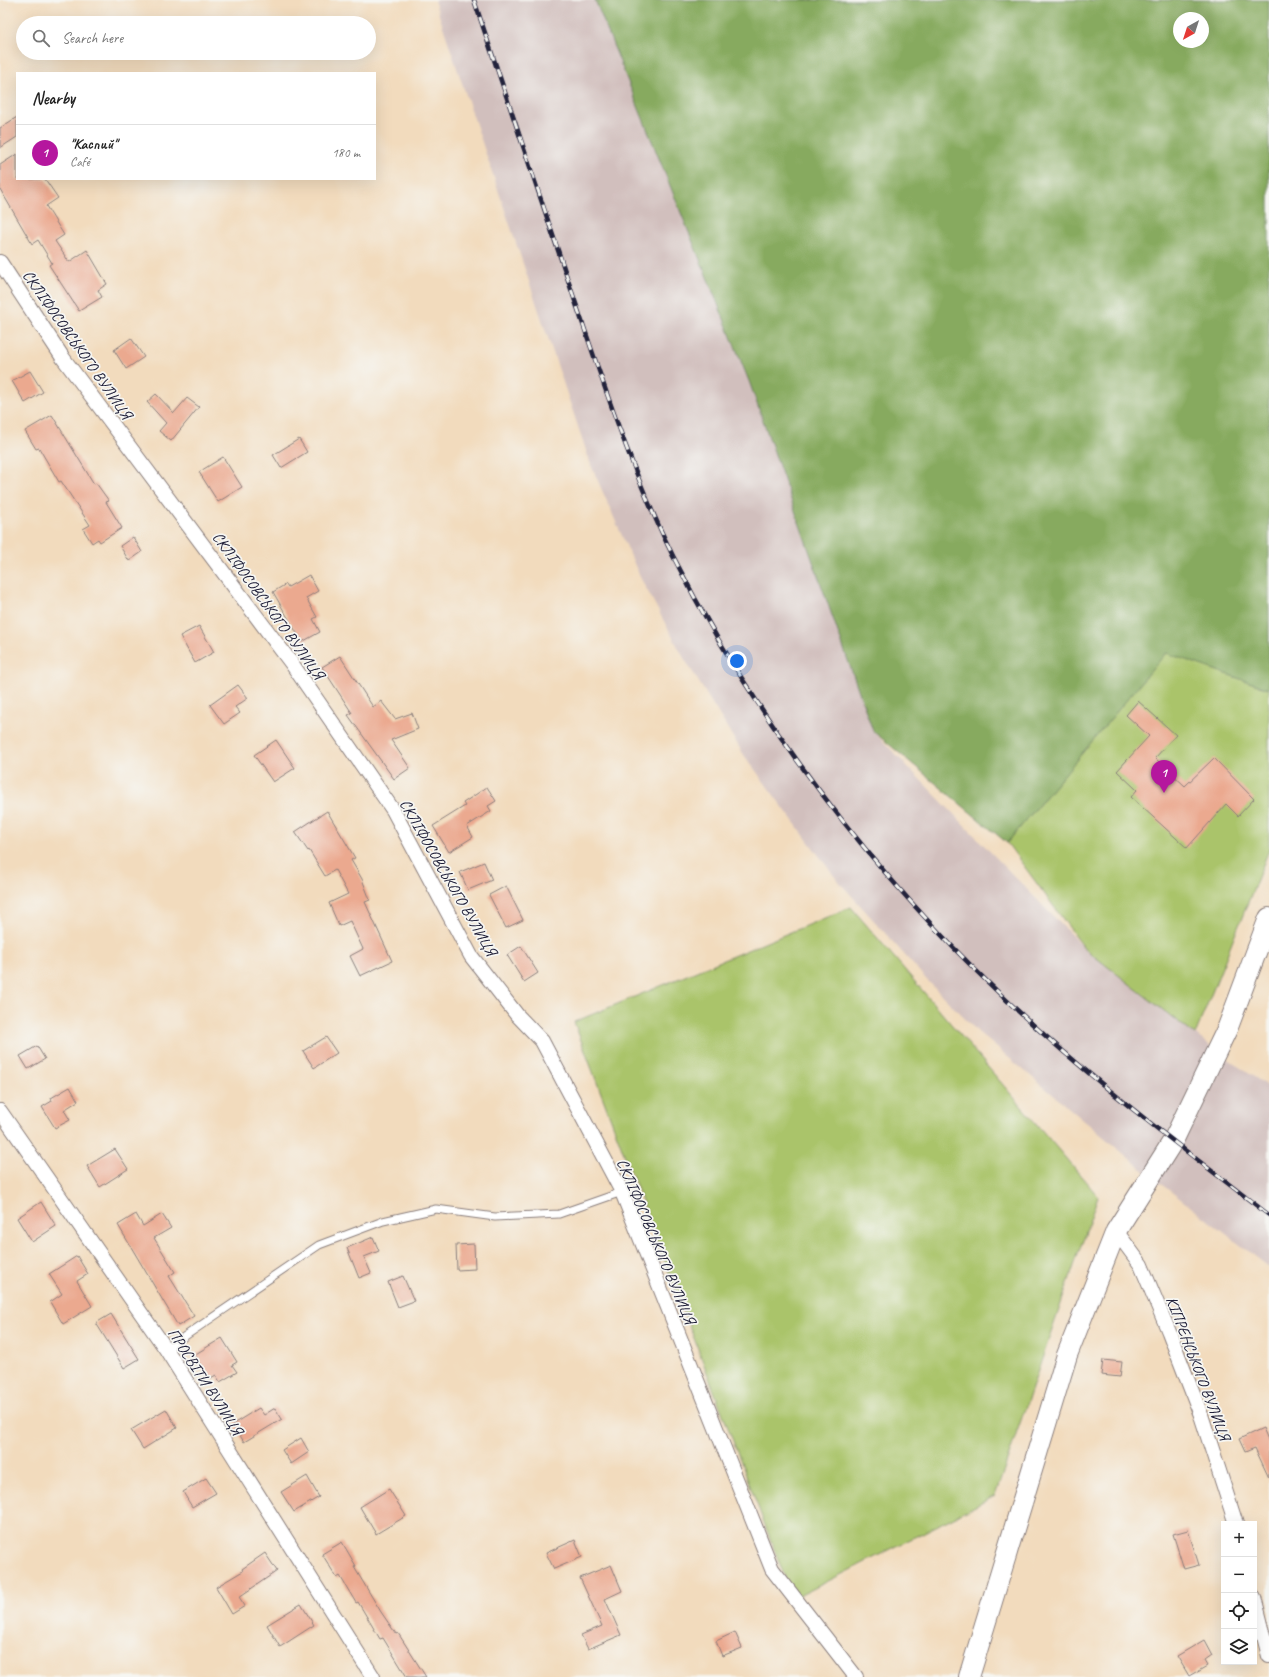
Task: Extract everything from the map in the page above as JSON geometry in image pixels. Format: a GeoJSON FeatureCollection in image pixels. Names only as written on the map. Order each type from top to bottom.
{"type":"FeatureCollection","features":[{"type":"Feature","properties":{"kind":"main road"},"geometry":{"type":"LineString","coordinates":[[970,1677],[1067,1355],[1116,1231],[1173,1141],[1228,1027],[1269,918]]}},
{"type":"Feature","properties":{"kind":"street","name":"СКЛІФОСОВСЬКОГО ВУЛИЦЯ"},"geometry":{"type":"LineString","coordinates":[[0,262],[63,358],[292,664],[393,810],[472,956],[517,1015],[542,1041],[622,1192],[772,1569],[856,1677]]}},
{"type":"Feature","properties":{"kind":"street","name":"ПРОСВІТИ ВУЛИЦЯ"},"geometry":{"type":"LineString","coordinates":[[0,1111],[166,1349],[373,1677]]}},
{"type":"Feature","properties":{"kind":"street","name":"КІПРЕНСЬКОГО ВУЛИЦЯ"},"geometry":{"type":"LineString","coordinates":[[1116,1231],[1141,1265],[1169,1332],[1201,1415],[1235,1521]]}},
{"type":"Feature","properties":{"kind":"street"},"geometry":{"type":"LineString","coordinates":[[1257,1609],[1269,1656]]}},
{"type":"Feature","properties":{"kind":"lane"},"geometry":{"type":"LineString","coordinates":[[166,1349],[318,1245],[383,1221],[436,1209],[495,1217],[559,1214],[622,1192]]}},
{"type":"Feature","properties":{"kind":"shaded area"},"geometry":{"type":"Polygon","coordinates":[[[434,0],[595,0],[749,381],[873,731],[1085,949],[1223,1056],[1269,1087],[1269,1267],[1148,1174],[978,1032],[925,978],[835,877],[744,755],[684,658],[640,577],[591,465],[434,0]]]}},
{"type":"Feature","properties":{"kind":"green space"},"geometry":{"type":"Polygon","coordinates":[[[595,0],[1269,0],[1269,689],[1166,653],[1007,843],[873,731],[749,381],[595,0]]]}},
{"type":"Feature","properties":{"kind":"green space"},"geometry":{"type":"Polygon","coordinates":[[[1166,652],[1269,689],[1269,850],[1195,1035],[1085,949],[1007,843],[1166,652]]]}},
{"type":"Feature","properties":{"kind":"green space"},"geometry":{"type":"Polygon","coordinates":[[[851,907],[1098,1196],[995,1496],[793,1599],[574,1022],[851,907]]]}},
{"type":"Feature","properties":{"kind":"building"},"geometry":{"type":"Polygon","coordinates":[[[16,118],[16,138],[0,148],[0,128],[16,118]]]}},
{"type":"Feature","properties":{"kind":"building"},"geometry":{"type":"Polygon","coordinates":[[[16,155],[16,180],[46,180],[58,198],[46,206],[64,235],[55,241],[69,262],[87,250],[107,284],[98,290],[102,297],[79,311],[49,265],[52,263],[38,240],[32,244],[0,189],[0,165],[16,155]]]}},
{"type":"Feature","properties":{"kind":"building"},"geometry":{"type":"Polygon","coordinates":[[[131,338],[144,357],[126,369],[114,350],[131,338]]]}},
{"type":"Feature","properties":{"kind":"building"},"geometry":{"type":"Polygon","coordinates":[[[30,371],[43,392],[25,403],[12,381],[30,371]]]}},
{"type":"Feature","properties":{"kind":"building"},"geometry":{"type":"Polygon","coordinates":[[[156,394],[174,413],[187,398],[199,407],[171,441],[159,431],[166,423],[147,402],[156,394]]]}},
{"type":"Feature","properties":{"kind":"building"},"geometry":{"type":"Polygon","coordinates":[[[52,415],[94,484],[96,483],[109,501],[106,502],[122,528],[100,542],[98,539],[92,543],[83,529],[90,525],[61,481],[59,482],[39,448],[36,449],[25,431],[52,415]]]}},
{"type":"Feature","properties":{"kind":"building"},"geometry":{"type":"Polygon","coordinates":[[[299,439],[307,452],[281,468],[273,455],[299,439]]]}},
{"type":"Feature","properties":{"kind":"building"},"geometry":{"type":"Polygon","coordinates":[[[223,457],[242,487],[218,502],[199,472],[223,457]]]}},
{"type":"Feature","properties":{"kind":"building"},"geometry":{"type":"Polygon","coordinates":[[[133,537],[142,552],[129,561],[120,546],[133,537]]]}},
{"type":"Feature","properties":{"kind":"building"},"geometry":{"type":"Polygon","coordinates":[[[309,575],[318,591],[306,598],[317,617],[313,619],[320,632],[302,642],[273,592],[286,584],[288,587],[309,575]]]}},
{"type":"Feature","properties":{"kind":"building"},"geometry":{"type":"Polygon","coordinates":[[[199,626],[214,652],[195,663],[180,636],[199,626]]]}},
{"type":"Feature","properties":{"kind":"building"},"geometry":{"type":"Polygon","coordinates":[[[340,656],[373,707],[381,701],[395,719],[412,713],[418,729],[391,740],[410,768],[394,779],[348,715],[352,713],[322,667],[340,656]]]}},
{"type":"Feature","properties":{"kind":"building"},"geometry":{"type":"Polygon","coordinates":[[[238,685],[248,698],[235,707],[240,713],[224,724],[210,705],[238,685]]]}},
{"type":"Feature","properties":{"kind":"building"},"geometry":{"type":"Polygon","coordinates":[[[1138,701],[1176,735],[1155,758],[1185,786],[1214,758],[1254,799],[1238,816],[1226,804],[1187,848],[1131,797],[1137,790],[1117,771],[1149,736],[1126,715],[1138,701]]]}},
{"type":"Feature","properties":{"kind":"building"},"geometry":{"type":"Polygon","coordinates":[[[276,740],[295,768],[273,782],[254,755],[276,740]]]}},
{"type":"Feature","properties":{"kind":"building"},"geometry":{"type":"Polygon","coordinates":[[[487,787],[496,801],[488,806],[491,811],[467,826],[473,837],[449,852],[433,826],[465,806],[463,803],[487,787]]]}},
{"type":"Feature","properties":{"kind":"building"},"geometry":{"type":"Polygon","coordinates":[[[327,811],[355,858],[351,860],[362,879],[370,900],[365,902],[392,961],[360,976],[350,956],[363,949],[350,921],[339,926],[329,903],[348,894],[335,870],[325,876],[309,850],[308,851],[295,832],[327,811]]]}},
{"type":"Feature","properties":{"kind":"building"},"geometry":{"type":"Polygon","coordinates":[[[484,862],[492,880],[468,890],[460,872],[484,862]]]}},
{"type":"Feature","properties":{"kind":"building"},"geometry":{"type":"Polygon","coordinates":[[[506,886],[523,920],[506,928],[489,895],[506,886]]]}},
{"type":"Feature","properties":{"kind":"building"},"geometry":{"type":"Polygon","coordinates":[[[521,946],[538,973],[524,982],[507,955],[521,946]]]}},
{"type":"Feature","properties":{"kind":"building"},"geometry":{"type":"Polygon","coordinates":[[[326,1037],[337,1053],[314,1068],[303,1051],[326,1037]]]}},
{"type":"Feature","properties":{"kind":"building"},"geometry":{"type":"Polygon","coordinates":[[[37,1046],[45,1059],[28,1069],[20,1056],[37,1046]]]}},
{"type":"Feature","properties":{"kind":"building"},"geometry":{"type":"Polygon","coordinates":[[[70,1087],[78,1101],[64,1110],[70,1120],[55,1128],[42,1107],[52,1101],[51,1098],[70,1087]]]}},
{"type":"Feature","properties":{"kind":"building"},"geometry":{"type":"Polygon","coordinates":[[[115,1149],[128,1169],[100,1187],[87,1166],[115,1149]]]}},
{"type":"Feature","properties":{"kind":"building"},"geometry":{"type":"Polygon","coordinates":[[[41,1202],[56,1226],[32,1242],[17,1218],[41,1202]]]}},
{"type":"Feature","properties":{"kind":"building"},"geometry":{"type":"Polygon","coordinates":[[[136,1214],[143,1226],[162,1214],[171,1228],[154,1238],[175,1272],[169,1276],[194,1316],[178,1326],[118,1225],[136,1214]]]}},
{"type":"Feature","properties":{"kind":"building"},"geometry":{"type":"Polygon","coordinates":[[[373,1237],[379,1251],[364,1257],[371,1273],[359,1278],[347,1248],[373,1237]]]}},
{"type":"Feature","properties":{"kind":"building"},"geometry":{"type":"Polygon","coordinates":[[[474,1244],[475,1269],[457,1270],[456,1245],[474,1244]]]}},
{"type":"Feature","properties":{"kind":"building"},"geometry":{"type":"Polygon","coordinates":[[[77,1256],[88,1274],[77,1281],[92,1306],[63,1324],[50,1302],[62,1294],[49,1274],[77,1256]]]}},
{"type":"Feature","properties":{"kind":"building"},"geometry":{"type":"Polygon","coordinates":[[[403,1276],[414,1301],[398,1307],[388,1282],[403,1276]]]}},
{"type":"Feature","properties":{"kind":"building"},"geometry":{"type":"Polygon","coordinates":[[[111,1314],[139,1359],[124,1368],[96,1323],[111,1314]]]}},
{"type":"Feature","properties":{"kind":"building"},"geometry":{"type":"Polygon","coordinates":[[[222,1338],[237,1362],[232,1365],[237,1372],[220,1382],[216,1375],[209,1379],[194,1355],[222,1338]]]}},
{"type":"Feature","properties":{"kind":"building"},"geometry":{"type":"Polygon","coordinates":[[[1103,1360],[1122,1362],[1120,1377],[1101,1375],[1103,1360]]]}},
{"type":"Feature","properties":{"kind":"building"},"geometry":{"type":"Polygon","coordinates":[[[259,1408],[264,1415],[275,1408],[282,1419],[244,1442],[233,1424],[259,1408]]]}},
{"type":"Feature","properties":{"kind":"building"},"geometry":{"type":"Polygon","coordinates":[[[166,1409],[177,1428],[143,1449],[131,1430],[166,1409]]]}},
{"type":"Feature","properties":{"kind":"building"},"geometry":{"type":"Polygon","coordinates":[[[1263,1428],[1269,1442],[1269,1478],[1255,1448],[1245,1452],[1239,1439],[1263,1428]]]}},
{"type":"Feature","properties":{"kind":"building"},"geometry":{"type":"Polygon","coordinates":[[[301,1438],[309,1452],[291,1464],[282,1450],[301,1438]]]}},
{"type":"Feature","properties":{"kind":"building"},"geometry":{"type":"Polygon","coordinates":[[[307,1476],[319,1497],[294,1512],[281,1492],[307,1476]]]}},
{"type":"Feature","properties":{"kind":"building"},"geometry":{"type":"Polygon","coordinates":[[[206,1478],[216,1493],[192,1507],[183,1492],[206,1478]]]}},
{"type":"Feature","properties":{"kind":"building"},"geometry":{"type":"Polygon","coordinates":[[[389,1489],[406,1516],[376,1534],[360,1507],[389,1489]]]}},
{"type":"Feature","properties":{"kind":"building"},"geometry":{"type":"Polygon","coordinates":[[[1188,1530],[1199,1565],[1184,1569],[1173,1534],[1188,1530]]]}},
{"type":"Feature","properties":{"kind":"building"},"geometry":{"type":"Polygon","coordinates":[[[575,1540],[582,1557],[554,1569],[546,1553],[575,1540]]]}},
{"type":"Feature","properties":{"kind":"building"},"geometry":{"type":"Polygon","coordinates":[[[342,1542],[356,1566],[354,1567],[381,1612],[396,1634],[398,1633],[426,1677],[407,1677],[383,1638],[380,1639],[358,1602],[356,1603],[340,1576],[337,1578],[322,1554],[342,1542]]]}},
{"type":"Feature","properties":{"kind":"building"},"geometry":{"type":"Polygon","coordinates":[[[265,1553],[277,1571],[239,1597],[245,1606],[232,1614],[216,1587],[243,1571],[242,1569],[265,1553]]]}},
{"type":"Feature","properties":{"kind":"building"},"geometry":{"type":"Polygon","coordinates":[[[611,1565],[622,1591],[605,1599],[621,1635],[588,1649],[581,1635],[602,1626],[580,1578],[611,1565]]]}},
{"type":"Feature","properties":{"kind":"building"},"geometry":{"type":"Polygon","coordinates":[[[301,1604],[314,1625],[280,1647],[267,1625],[301,1604]]]}},
{"type":"Feature","properties":{"kind":"building"},"geometry":{"type":"Polygon","coordinates":[[[735,1632],[742,1648],[722,1656],[716,1641],[735,1632]]]}},
{"type":"Feature","properties":{"kind":"building"},"geometry":{"type":"Polygon","coordinates":[[[1204,1640],[1212,1655],[1205,1660],[1208,1665],[1189,1676],[1177,1656],[1204,1640]]]}},
{"type":"Feature","properties":{"kind":"railway"},"geometry":{"type":"LineString","coordinates":[[474,0],[574,298],[644,493],[673,556],[710,625],[751,693],[796,759],[844,823],[896,885],[950,944],[1006,1000],[1064,1052],[1165,1135],[1269,1215]]}},
{"type":"Feature","properties":{"kind":"place","name":"\"Каспий\""},"geometry":{"type":"Point","coordinates":[1164,793]}}]}
